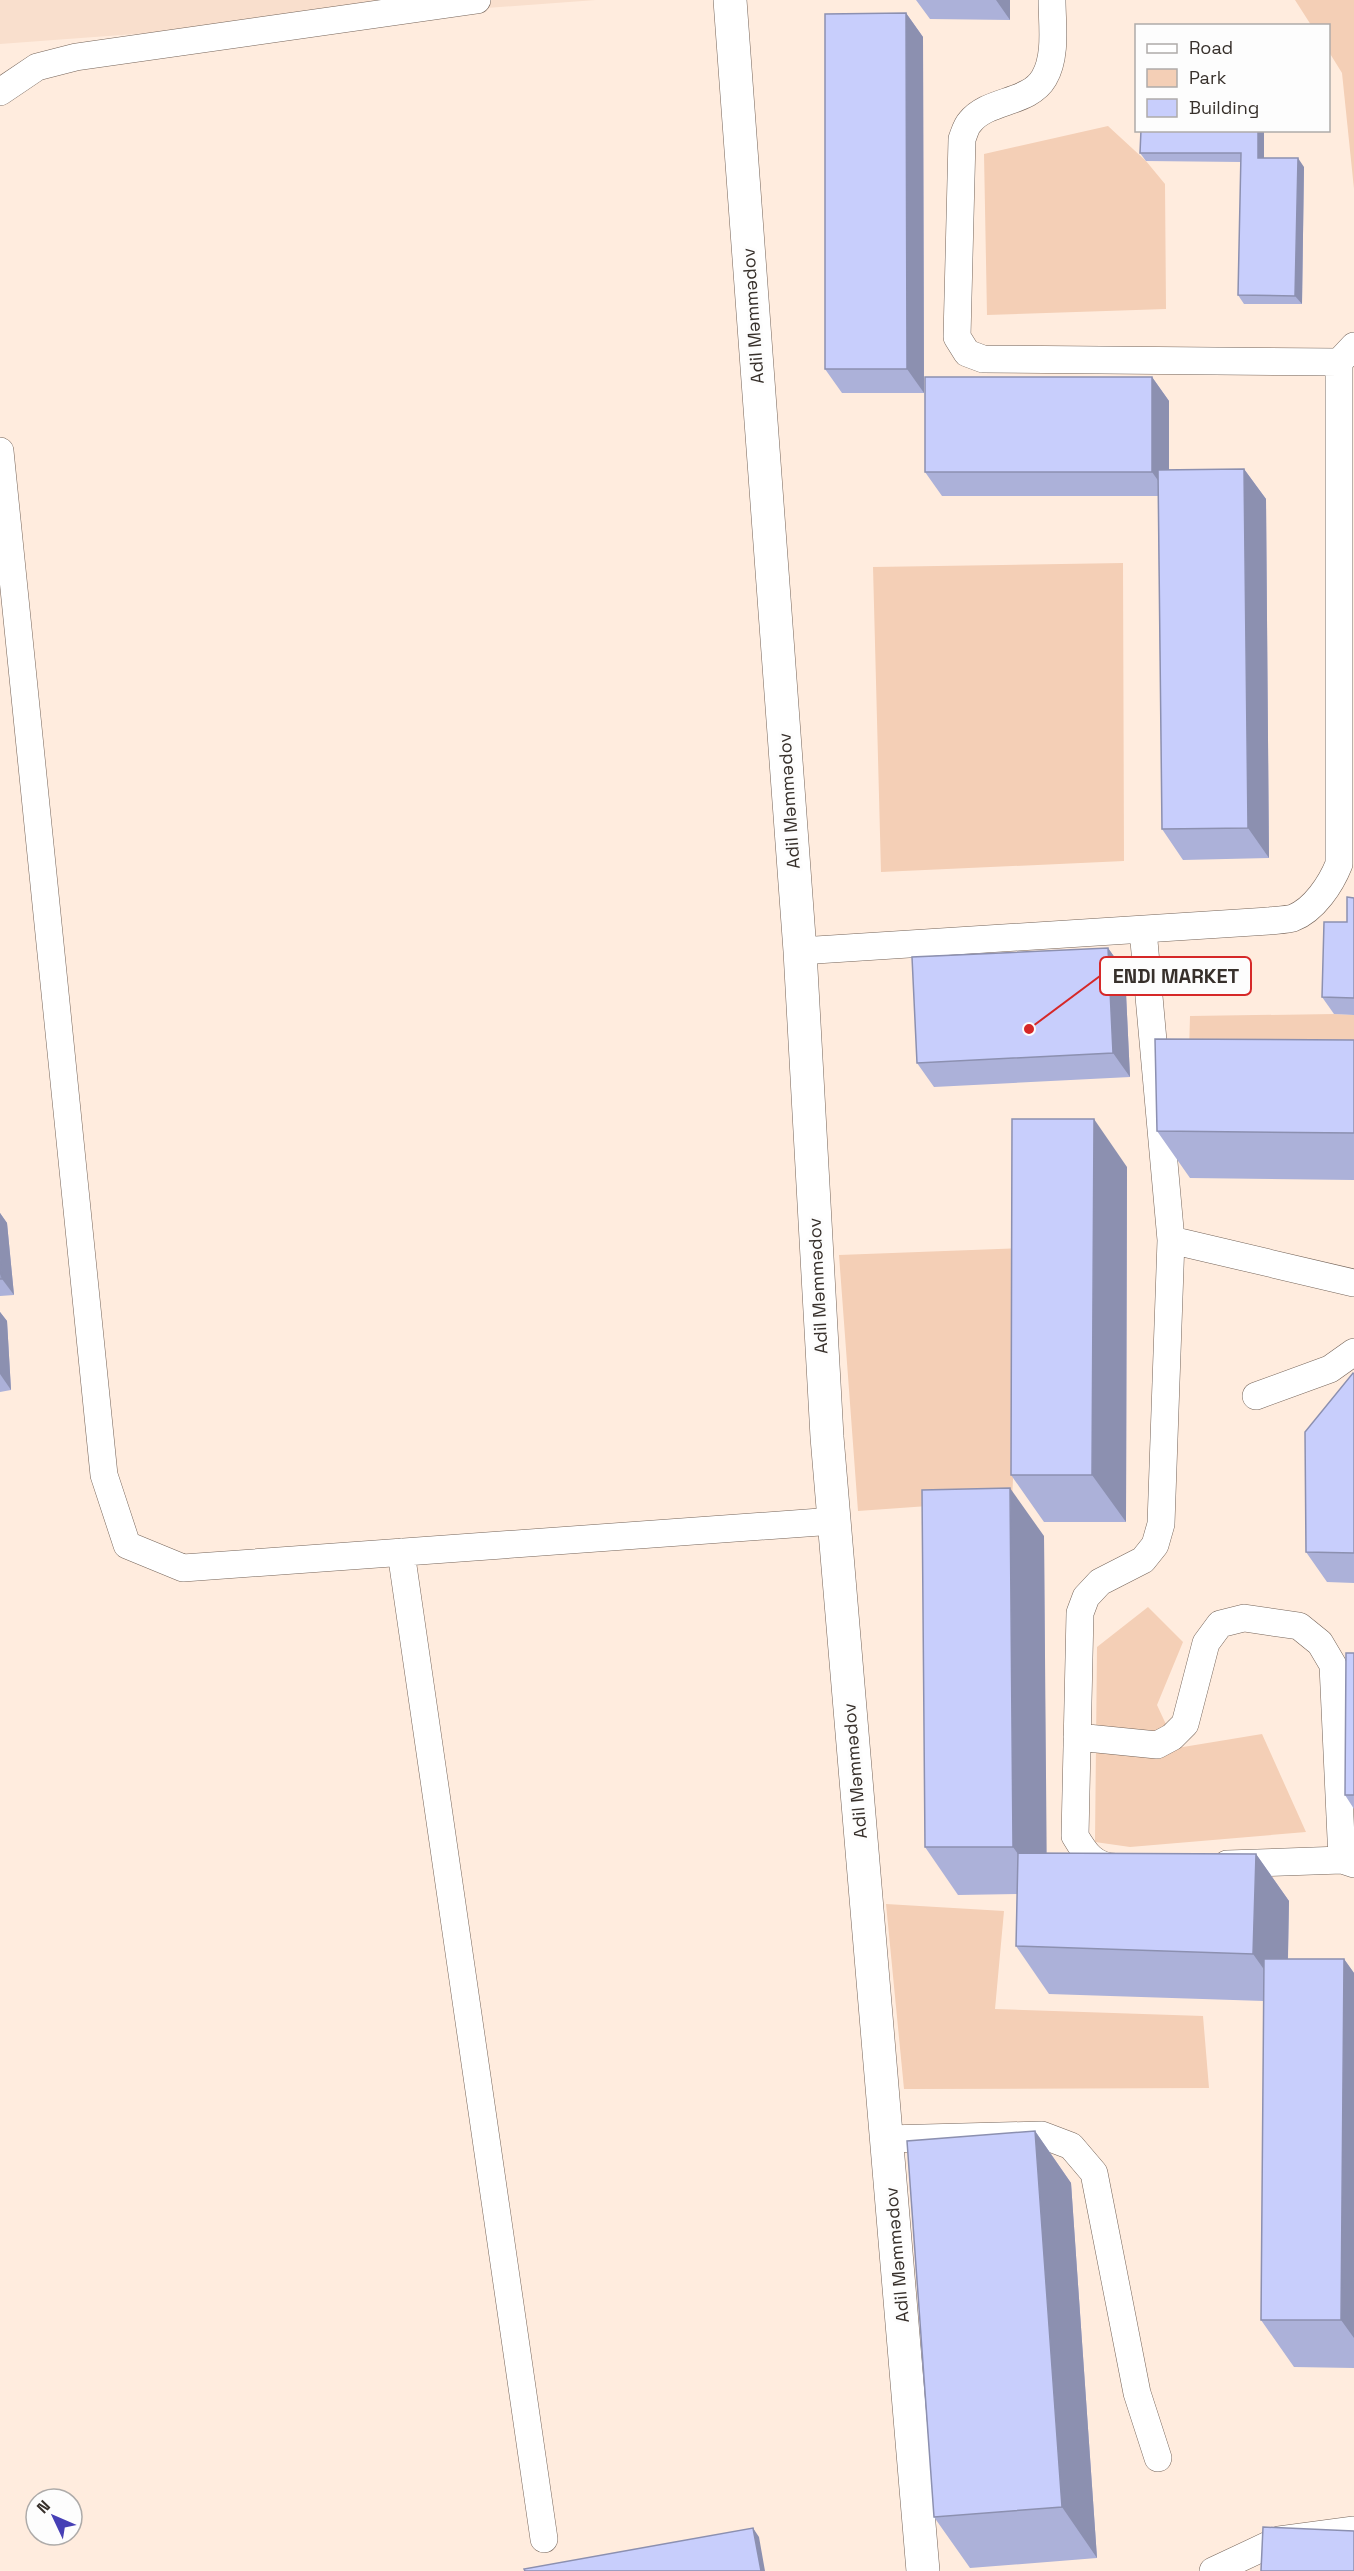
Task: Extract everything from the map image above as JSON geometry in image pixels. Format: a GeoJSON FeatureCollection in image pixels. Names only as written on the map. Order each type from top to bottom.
{"type":"FeatureCollection","features":[{"type":"Feature","properties":{"kind":"street","name":"Adil Məmmədov"},"geometry":{"type":"LineString","coordinates":[[730,0],[800,951],[826,1437],[923,2571]]}},
{"type":"Feature","properties":{"kind":"lane"},"geometry":{"type":"LineString","coordinates":[[0,92],[37,67],[76,57],[477,0]]}},
{"type":"Feature","properties":{"kind":"lane"},"geometry":{"type":"LineString","coordinates":[[800,951],[1143,930],[1294,917],[1330,886],[1339,864],[1347,354],[983,359],[967,353],[957,337],[962,139],[970,121],[988,109],[1032,90],[1044,78],[1051,56],[1052,0]]}},
{"type":"Feature","properties":{"kind":"lane"},"geometry":{"type":"LineString","coordinates":[[0,452],[104,1475],[127,1545],[183,1568],[834,1521]]}},
{"type":"Feature","properties":{"kind":"lane"},"geometry":{"type":"LineString","coordinates":[[1142,1866],[1107,1867],[1087,1857],[1075,1836],[1080,1613],[1086,1597],[1100,1582],[1143,1560],[1155,1545],[1161,1524],[1171,1240],[1143,930]]}},
{"type":"Feature","properties":{"kind":"lane"},"geometry":{"type":"LineString","coordinates":[[1171,1240],[1354,1283]]}},
{"type":"Feature","properties":{"kind":"lane"},"geometry":{"type":"LineString","coordinates":[[1256,1396],[1330,1370],[1354,1352]]}},
{"type":"Feature","properties":{"kind":"lane"},"geometry":{"type":"LineString","coordinates":[[401,1552],[544,2539]]}},
{"type":"Feature","properties":{"kind":"lane"},"geometry":{"type":"LineString","coordinates":[[1077,1737],[1158,1745],[1172,1737],[1185,1724],[1206,1643],[1220,1624],[1244,1618],[1299,1626],[1320,1643],[1333,1665],[1348,1862],[1201,1864]]}},
{"type":"Feature","properties":{"kind":"lane"},"geometry":{"type":"LineString","coordinates":[[887,2139],[1042,2135],[1071,2146],[1094,2173],[1137,2393],[1158,2458]]}},
{"type":"Feature","properties":{"kind":"lane"},"geometry":{"type":"LineString","coordinates":[[1214,2571],[1279,2540],[1354,2530]]}},
{"type":"Feature","properties":{"kind":"shaded area"},"geometry":{"type":"Polygon","coordinates":[[[0,0],[596,0],[0,44],[0,0]]]}},
{"type":"Feature","properties":{"kind":"green space"},"geometry":{"type":"Polygon","coordinates":[[[1295,0],[1354,0],[1354,189],[1342,73],[1330,54],[1330,24],[1310,24],[1295,0]]]}},
{"type":"Feature","properties":{"kind":"green space"},"geometry":{"type":"Polygon","coordinates":[[[1108,126],[1146,161],[1165,184],[1166,309],[987,315],[984,154],[1108,126]]]}},
{"type":"Feature","properties":{"kind":"green space"},"geometry":{"type":"Polygon","coordinates":[[[1123,563],[1124,861],[881,872],[873,567],[1123,563]]]}},
{"type":"Feature","properties":{"kind":"green space"},"geometry":{"type":"Polygon","coordinates":[[[1354,1015],[1354,1087],[1188,1087],[1190,1016],[1354,1015]]]}},
{"type":"Feature","properties":{"kind":"green space"},"geometry":{"type":"Polygon","coordinates":[[[1024,1248],[1012,1500],[858,1511],[839,1255],[1024,1248]]]}},
{"type":"Feature","properties":{"kind":"green space"},"geometry":{"type":"Polygon","coordinates":[[[1148,1607],[1183,1642],[1157,1705],[1177,1748],[1262,1734],[1306,1832],[1130,1847],[1095,1842],[1097,1647],[1148,1607]]]}},
{"type":"Feature","properties":{"kind":"green space"},"geometry":{"type":"Polygon","coordinates":[[[886,1904],[1004,1911],[995,2009],[1203,2016],[1209,2088],[904,2089],[886,1904]]]}},
{"type":"Feature","properties":{"kind":"building"},"geometry":{"type":"Polygon","coordinates":[[[906,13],[907,369],[825,369],[825,14],[906,13]]]}},
{"type":"Feature","properties":{"kind":"building"},"geometry":{"type":"Polygon","coordinates":[[[1141,132],[1258,132],[1258,158],[1298,158],[1295,296],[1238,295],[1241,153],[1140,153],[1141,132]]]}},
{"type":"Feature","properties":{"kind":"building"},"geometry":{"type":"Polygon","coordinates":[[[925,377],[1152,377],[1152,472],[925,472],[925,377]]]}},
{"type":"Feature","properties":{"kind":"building"},"geometry":{"type":"Polygon","coordinates":[[[1244,469],[1248,828],[1162,829],[1158,470],[1244,469]]]}},
{"type":"Feature","properties":{"kind":"building"},"geometry":{"type":"Polygon","coordinates":[[[1347,897],[1354,898],[1354,998],[1322,997],[1324,922],[1347,922],[1347,897]]]}},
{"type":"Feature","properties":{"kind":"building"},"geometry":{"type":"Polygon","coordinates":[[[1108,948],[1113,1053],[917,1063],[912,957],[1108,948]]]}},
{"type":"Feature","properties":{"kind":"building"},"geometry":{"type":"Polygon","coordinates":[[[1155,1039],[1354,1040],[1354,1133],[1157,1131],[1155,1039]]]}},
{"type":"Feature","properties":{"kind":"building"},"geometry":{"type":"Polygon","coordinates":[[[1012,1119],[1094,1119],[1092,1475],[1011,1475],[1012,1119]]]}},
{"type":"Feature","properties":{"kind":"building"},"geometry":{"type":"Polygon","coordinates":[[[1353,1373],[1354,1553],[1306,1552],[1305,1432],[1353,1373]]]}},
{"type":"Feature","properties":{"kind":"building"},"geometry":{"type":"Polygon","coordinates":[[[1010,1488],[1013,1847],[925,1847],[922,1490],[1010,1488]]]}},
{"type":"Feature","properties":{"kind":"building"},"geometry":{"type":"Polygon","coordinates":[[[1346,1653],[1354,1653],[1354,1795],[1345,1795],[1346,1653]]]}},
{"type":"Feature","properties":{"kind":"building"},"geometry":{"type":"Polygon","coordinates":[[[1018,1853],[1256,1854],[1253,1954],[1016,1946],[1018,1853]]]}},
{"type":"Feature","properties":{"kind":"building"},"geometry":{"type":"Polygon","coordinates":[[[1264,1959],[1344,1959],[1341,2320],[1261,2320],[1264,1959]]]}},
{"type":"Feature","properties":{"kind":"building"},"geometry":{"type":"Polygon","coordinates":[[[1035,2131],[1062,2507],[934,2517],[907,2141],[1035,2131]]]}},
{"type":"Feature","properties":{"kind":"building"},"geometry":{"type":"Polygon","coordinates":[[[1263,2527],[1354,2531],[1354,2571],[1261,2571],[1263,2527]]]}},
{"type":"Feature","properties":{"kind":"building"},"geometry":{"type":"Polygon","coordinates":[[[753,2528],[761,2571],[525,2571],[524,2569],[753,2528]]]}},
{"type":"Feature","properties":{"kind":"place","name":"ENDI MARKET"},"geometry":{"type":"Point","coordinates":[1029,1029]}}]}
